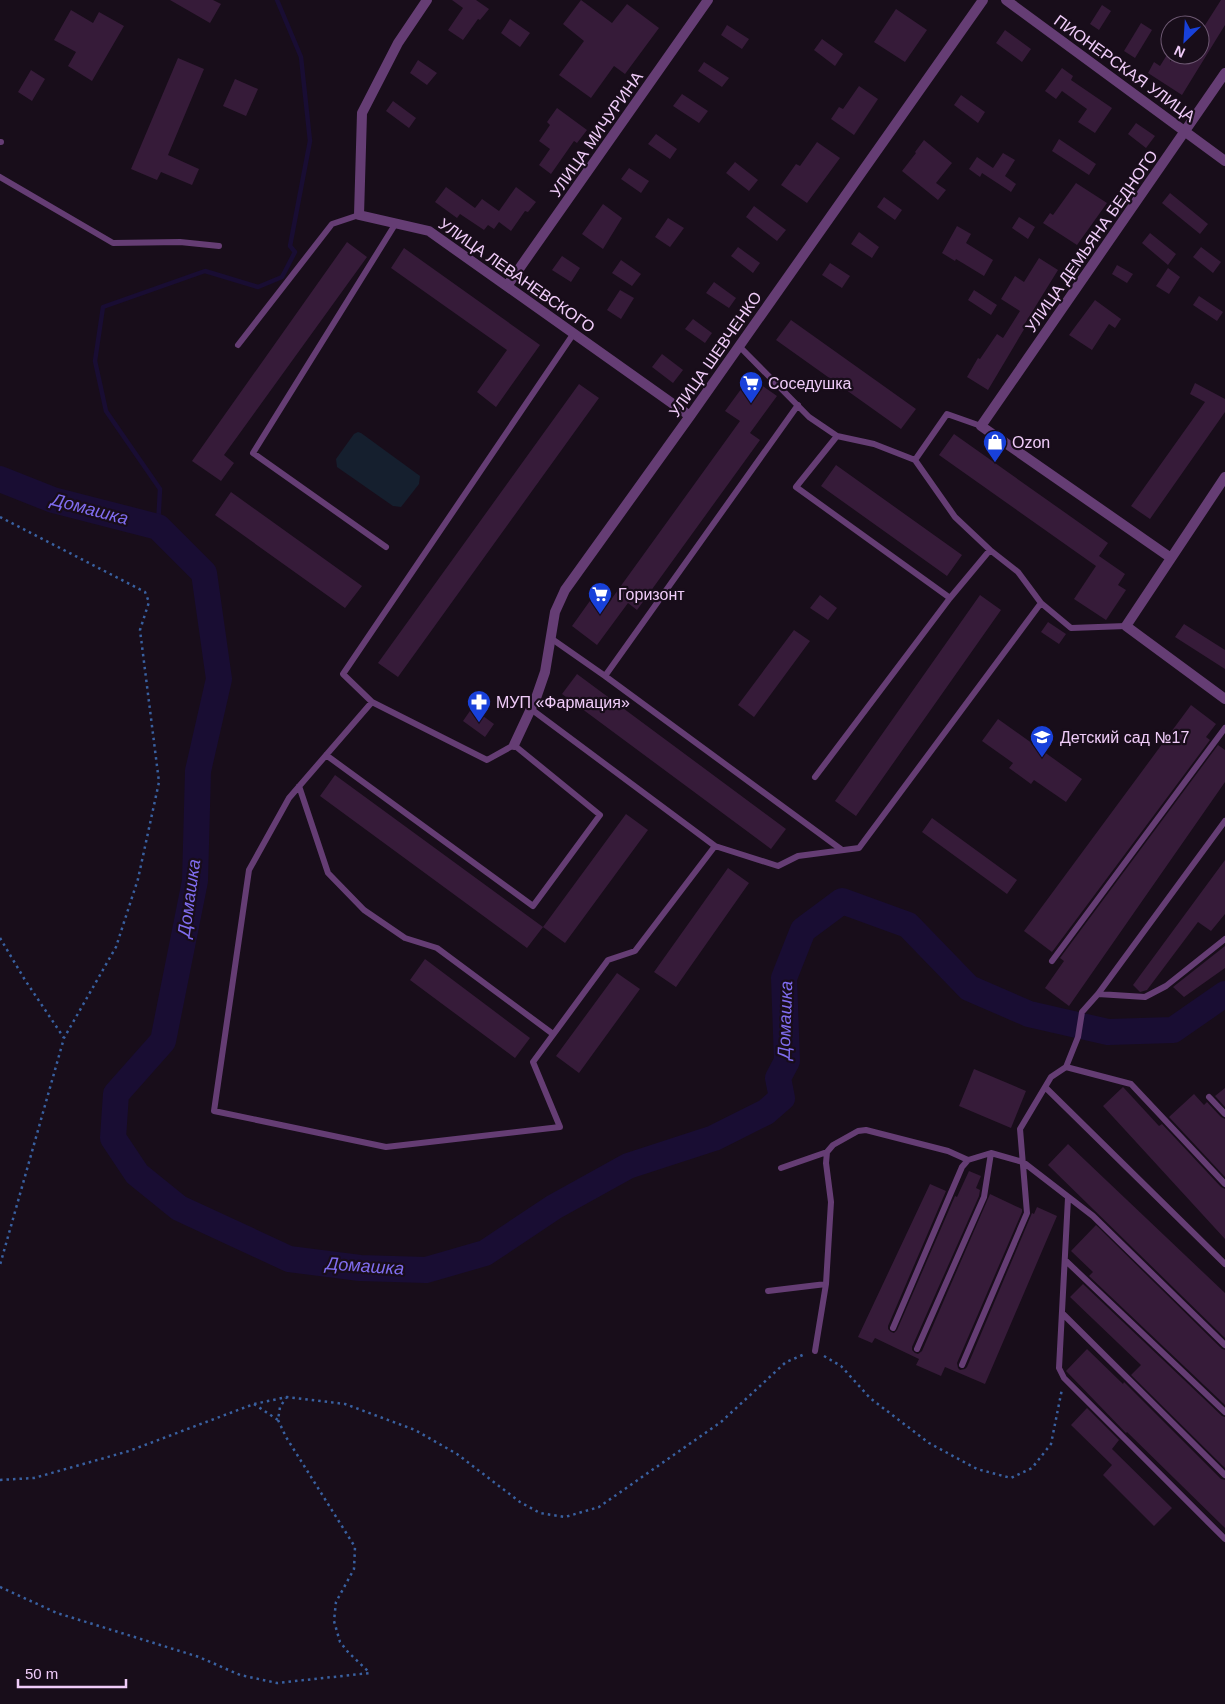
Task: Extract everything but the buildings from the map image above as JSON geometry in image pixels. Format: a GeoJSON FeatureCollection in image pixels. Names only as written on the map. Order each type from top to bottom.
{"type":"FeatureCollection","features":[{"type":"Feature","properties":{"kind":"street"},"geometry":{"type":"LineString","coordinates":[[359,215],[362,113],[398,43],[427,0]]}},
{"type":"Feature","properties":{"kind":"street","name":"УЛИЦА МИЧУРИНА"},"geometry":{"type":"LineString","coordinates":[[507,286],[708,0]]}},
{"type":"Feature","properties":{"kind":"street","name":"УЛИЦА ШЕВЧЕНКО"},"geometry":{"type":"LineString","coordinates":[[514,745],[531,709],[545,672],[555,612],[565,590],[984,0]]}},
{"type":"Feature","properties":{"kind":"street","name":"ПИОНЕРСКАЯ УЛИЦА"},"geometry":{"type":"LineString","coordinates":[[1006,0],[1225,161]]}},
{"type":"Feature","properties":{"kind":"street","name":"УЛИЦА ДЕМЬЯНА БЕДНОГО"},"geometry":{"type":"LineString","coordinates":[[981,426],[1225,73]]}},
{"type":"Feature","properties":{"kind":"street","name":"УЛИЦА ЛЕВАНЕВСКОГО"},"geometry":{"type":"LineString","coordinates":[[359,215],[429,231],[690,416]]}},
{"type":"Feature","properties":{"kind":"street"},"geometry":{"type":"LineString","coordinates":[[981,426],[1171,558]]}},
{"type":"Feature","properties":{"kind":"street"},"geometry":{"type":"LineString","coordinates":[[1225,477],[1126,626],[1225,700]]}},
{"type":"Feature","properties":{"kind":"lane"},"geometry":{"type":"LineString","coordinates":[[0,177],[113,243],[180,242],[219,246]]}},
{"type":"Feature","properties":{"kind":"lane"},"geometry":{"type":"LineString","coordinates":[[238,345],[332,224],[359,215]]}},
{"type":"Feature","properties":{"kind":"lane"},"geometry":{"type":"LineString","coordinates":[[386,547],[253,453],[396,223]]}},
{"type":"Feature","properties":{"kind":"lane"},"geometry":{"type":"LineString","coordinates":[[326,755],[533,906],[600,815],[514,745],[487,760],[372,702],[343,674],[574,334]]}},
{"type":"Feature","properties":{"kind":"lane"},"geometry":{"type":"LineString","coordinates":[[739,346],[809,417],[837,436],[874,444],[914,460],[956,517],[990,550],[1018,572],[1041,603],[1070,628],[1126,626]]}},
{"type":"Feature","properties":{"kind":"lane"},"geometry":{"type":"LineString","coordinates":[[605,676],[798,405]]}},
{"type":"Feature","properties":{"kind":"lane"},"geometry":{"type":"LineString","coordinates":[[914,460],[947,414],[981,426]]}},
{"type":"Feature","properties":{"kind":"lane"},"geometry":{"type":"LineString","coordinates":[[837,436],[796,487],[950,598]]}},
{"type":"Feature","properties":{"kind":"lane"},"geometry":{"type":"LineString","coordinates":[[816,777],[950,598],[990,550]]}},
{"type":"Feature","properties":{"kind":"lane"},"geometry":{"type":"LineString","coordinates":[[531,709],[715,846],[778,866],[798,856],[859,848],[1041,603]]}},
{"type":"Feature","properties":{"kind":"lane"},"geometry":{"type":"LineString","coordinates":[[552,638],[842,850]]}},
{"type":"Feature","properties":{"kind":"lane"},"geometry":{"type":"LineString","coordinates":[[372,702],[289,798],[250,870],[214,1111],[386,1148],[560,1127],[532,1062],[608,960],[635,951],[715,846]]}},
{"type":"Feature","properties":{"kind":"lane"},"geometry":{"type":"LineString","coordinates":[[1052,961],[1225,728]]}},
{"type":"Feature","properties":{"kind":"lane"},"geometry":{"type":"LineString","coordinates":[[299,786],[328,873],[364,910],[405,938],[437,948],[553,1034]]}},
{"type":"Feature","properties":{"kind":"lane"},"geometry":{"type":"LineString","coordinates":[[962,1365],[1027,1213],[1020,1129],[1051,1078],[1066,1067],[1078,1037],[1082,1012],[1098,994],[1225,821]]}},
{"type":"Feature","properties":{"kind":"lane"},"geometry":{"type":"LineString","coordinates":[[1098,994],[1145,997],[1166,986],[1225,939]]}},
{"type":"Feature","properties":{"kind":"lane"},"geometry":{"type":"LineString","coordinates":[[1066,1067],[1131,1084],[1225,1184]]}},
{"type":"Feature","properties":{"kind":"lane"},"geometry":{"type":"LineString","coordinates":[[1045,1087],[1225,1264]]}},
{"type":"Feature","properties":{"kind":"lane"},"geometry":{"type":"LineString","coordinates":[[1209,1097],[1225,1114]]}},
{"type":"Feature","properties":{"kind":"lane"},"geometry":{"type":"LineString","coordinates":[[781,1168],[826,1152],[833,1145],[858,1131],[866,1130],[948,1151],[968,1160]]}},
{"type":"Feature","properties":{"kind":"lane"},"geometry":{"type":"LineString","coordinates":[[815,1350],[826,1284],[832,1202],[826,1152]]}},
{"type":"Feature","properties":{"kind":"lane"},"geometry":{"type":"LineString","coordinates":[[917,1349],[984,1196],[991,1153]]}},
{"type":"Feature","properties":{"kind":"lane"},"geometry":{"type":"LineString","coordinates":[[893,1328],[962,1167],[968,1160],[991,1153],[1023,1162],[1092,1216],[1225,1345]]}},
{"type":"Feature","properties":{"kind":"lane"},"geometry":{"type":"LineString","coordinates":[[1068,1198],[1059,1368],[1064,1378],[1225,1539]]}},
{"type":"Feature","properties":{"kind":"lane"},"geometry":{"type":"LineString","coordinates":[[1065,1260],[1225,1412]]}},
{"type":"Feature","properties":{"kind":"lane"},"geometry":{"type":"LineString","coordinates":[[768,1291],[826,1284]]}},
{"type":"Feature","properties":{"kind":"lane"},"geometry":{"type":"LineString","coordinates":[[1062,1313],[1225,1476]]}},
{"type":"Feature","properties":{"kind":"path"},"geometry":{"type":"LineString","coordinates":[[0,517],[145,592],[148,602],[140,630],[159,782],[138,879],[116,947],[64,1038],[0,1265]]}},
{"type":"Feature","properties":{"kind":"path"},"geometry":{"type":"LineString","coordinates":[[0,938],[25,980],[64,1038]]}},
{"type":"Feature","properties":{"kind":"path"},"geometry":{"type":"LineString","coordinates":[[0,1480],[34,1478],[129,1451],[254,1404],[287,1397],[345,1404],[415,1430],[456,1454],[520,1502],[540,1513],[565,1517],[599,1507],[721,1422],[786,1362],[815,1350],[842,1366],[870,1398],[929,1443],[977,1469],[1011,1478],[1032,1468],[1051,1444],[1064,1378]]}},
{"type":"Feature","properties":{"kind":"path"},"geometry":{"type":"LineString","coordinates":[[278,1420],[280,1407],[287,1397]]}},
{"type":"Feature","properties":{"kind":"path"},"geometry":{"type":"LineString","coordinates":[[0,1587],[57,1613],[199,1657],[240,1675],[277,1683],[370,1673],[340,1642],[334,1621],[336,1602],[354,1569],[355,1547],[286,1437],[278,1420],[254,1404]]}},
{"type":"Feature","properties":{"kind":"shaded area"},"geometry":{"type":"Polygon","coordinates":[[[358,432],[420,476],[419,484],[401,507],[393,506],[337,467],[336,459],[354,434],[358,432]]]}},
{"type":"Feature","properties":{"kind":"waterway"},"geometry":{"type":"LineString","coordinates":[[158,527],[160,489],[106,411],[95,361],[103,307],[205,271],[258,287],[282,277],[295,252],[290,246],[310,141],[301,57],[277,0]]}},
{"type":"Feature","properties":{"kind":"waterway","name":"Домашка"},"geometry":{"type":"LineString","coordinates":[[0,479],[53,500],[158,527],[204,573],[219,679],[198,771],[195,881],[163,1041],[116,1094],[113,1138],[137,1174],[179,1208],[289,1259],[360,1268],[426,1270],[485,1253],[554,1207],[628,1166],[714,1138],[766,1112],[782,1098],[778,1078],[787,1061],[784,978],[803,930],[842,901],[908,925],[969,988],[1029,1014],[1108,1032],[1173,1030],[1225,994]]}},
{"type":"Feature","properties":{"kind":"place","name":"Соседушка"},"geometry":{"type":"Point","coordinates":[751,404]}},
{"type":"Feature","properties":{"kind":"place","name":"Ozon"},"geometry":{"type":"Point","coordinates":[995,463]}},
{"type":"Feature","properties":{"kind":"place","name":"Горизонт"},"geometry":{"type":"Point","coordinates":[600,615]}},
{"type":"Feature","properties":{"kind":"place","name":"МУП «Фармация»"},"geometry":{"type":"Point","coordinates":[479,723]}},
{"type":"Feature","properties":{"kind":"place","name":"Детский сад №17"},"geometry":{"type":"Point","coordinates":[1042,758]}}]}
